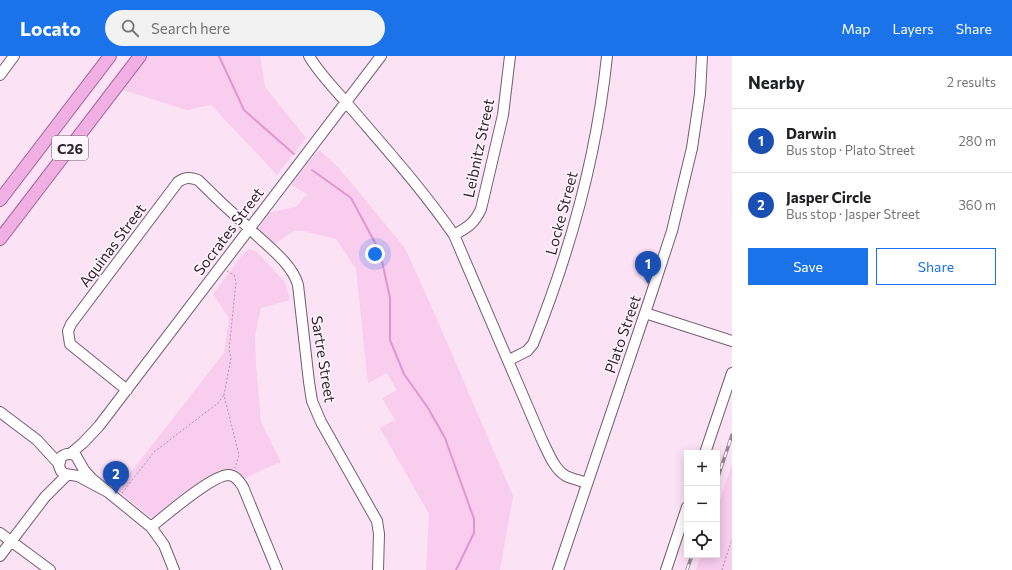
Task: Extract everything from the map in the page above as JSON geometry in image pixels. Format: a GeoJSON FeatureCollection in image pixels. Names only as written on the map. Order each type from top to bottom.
{"type":"FeatureCollection","features":[{"type":"Feature","properties":{"kind":"main road","name":"C26"},"geometry":{"type":"LineString","coordinates":[[0,200],[110,56]]}},
{"type":"Feature","properties":{"kind":"main road","name":"C26"},"geometry":{"type":"LineString","coordinates":[[0,239],[140,56]]}},
{"type":"Feature","properties":{"kind":"street"},"geometry":{"type":"LineString","coordinates":[[0,75],[14,56]]}},
{"type":"Feature","properties":{"kind":"street"},"geometry":{"type":"LineString","coordinates":[[308,56],[321,74],[436,208],[454,235],[509,360],[542,440],[556,467],[568,477],[587,483]]}},
{"type":"Feature","properties":{"kind":"street","name":"Socrates Street"},"geometry":{"type":"LineString","coordinates":[[74,458],[82,443],[99,426],[127,390],[381,56]]}},
{"type":"Feature","properties":{"kind":"street","name":"Leibnitz Street"},"geometry":{"type":"LineString","coordinates":[[454,235],[470,226],[476,220],[481,209],[503,115],[510,56]]}},
{"type":"Feature","properties":{"kind":"street","name":"Locke Street"},"geometry":{"type":"LineString","coordinates":[[509,360],[528,351],[534,344],[561,267],[594,148],[604,92],[607,56]]}},
{"type":"Feature","properties":{"kind":"street","name":"Plato Street"},"geometry":{"type":"LineString","coordinates":[[558,570],[672,231],[692,148],[700,94],[702,56]]}},
{"type":"Feature","properties":{"kind":"street","name":"Aquinas Street"},"geometry":{"type":"LineString","coordinates":[[127,390],[70,344],[68,331],[71,324],[95,292],[182,178],[188,177],[198,180],[249,228]]}},
{"type":"Feature","properties":{"kind":"street","name":"Sartre Street"},"geometry":{"type":"LineString","coordinates":[[249,228],[293,272],[296,278],[312,401],[321,422],[376,521],[379,534],[378,570]]}},
{"type":"Feature","properties":{"kind":"street"},"geometry":{"type":"LineString","coordinates":[[645,313],[732,341]]}},
{"type":"Feature","properties":{"kind":"street"},"geometry":{"type":"LineString","coordinates":[[706,450],[732,373]]}},
{"type":"Feature","properties":{"kind":"street"},"geometry":{"type":"LineString","coordinates":[[0,412],[37,440],[64,470],[106,491]]}},
{"type":"Feature","properties":{"kind":"street"},"geometry":{"type":"LineString","coordinates":[[37,440],[74,458],[92,479],[151,528],[164,545],[174,570]]}},
{"type":"Feature","properties":{"kind":"street"},"geometry":{"type":"LineString","coordinates":[[0,556],[64,470],[61,458],[74,458]]}},
{"type":"Feature","properties":{"kind":"street"},"geometry":{"type":"LineString","coordinates":[[64,470],[78,471],[74,458]]}},
{"type":"Feature","properties":{"kind":"street"},"geometry":{"type":"LineString","coordinates":[[151,528],[181,503],[213,480],[222,476],[236,477],[243,487],[278,570]]}},
{"type":"Feature","properties":{"kind":"street"},"geometry":{"type":"LineString","coordinates":[[666,570],[684,516]]}},
{"type":"Feature","properties":{"kind":"street"},"geometry":{"type":"LineString","coordinates":[[0,533],[50,570]]}},
{"type":"Feature","properties":{"kind":"path"},"geometry":{"type":"LineString","coordinates":[[220,266],[234,275],[236,282],[229,350],[231,358],[224,395],[239,455],[232,476]]}},
{"type":"Feature","properties":{"kind":"path"},"geometry":{"type":"LineString","coordinates":[[117,500],[154,452],[218,403],[224,395]]}},
{"type":"Feature","properties":{"kind":"path"},"geometry":{"type":"LineString","coordinates":[[722,570],[732,539]]}},
{"type":"Feature","properties":{"kind":"shaded area"},"geometry":{"type":"Polygon","coordinates":[[[145,56],[260,56],[265,87],[306,138],[277,175],[211,105],[187,110],[120,89],[145,56]]]}},
{"type":"Feature","properties":{"kind":"shaded area"},"geometry":{"type":"Polygon","coordinates":[[[319,150],[338,167],[405,248],[433,310],[513,496],[500,570],[426,570],[429,514],[380,428],[395,420],[382,398],[397,390],[387,373],[368,383],[356,269],[336,239],[304,231],[294,231],[273,245],[258,229],[267,213],[296,207],[307,194],[290,184],[319,150]]]}},
{"type":"Feature","properties":{"kind":"shaded area"},"geometry":{"type":"Polygon","coordinates":[[[249,249],[257,252],[285,282],[290,300],[261,308],[255,336],[261,422],[281,462],[242,479],[210,477],[152,518],[117,490],[224,353],[229,318],[213,294],[242,255],[249,249]]]}},
{"type":"Feature","properties":{"kind":"shaded area"},"geometry":{"type":"Polygon","coordinates":[[[732,464],[732,570],[696,570],[700,558],[720,558],[720,499],[732,464]]]}},
{"type":"Feature","properties":{"kind":"waterway"},"geometry":{"type":"LineString","coordinates":[[219,56],[244,110],[294,154]]}},
{"type":"Feature","properties":{"kind":"waterway"},"geometry":{"type":"LineString","coordinates":[[312,170],[351,198],[380,252],[390,298],[390,340],[404,374],[428,408],[445,438],[474,519],[474,533],[456,570]]}},
{"type":"Feature","properties":{"kind":"railway"},"geometry":{"type":"LineString","coordinates":[[720,471],[732,435]]}},
{"type":"Feature","properties":{"kind":"railway"},"geometry":{"type":"LineString","coordinates":[[687,570],[691,558]]}},
{"type":"Feature","properties":{"kind":"place","name":"Darwin"},"geometry":{"type":"Point","coordinates":[648,284]}},
{"type":"Feature","properties":{"kind":"place","name":"Jasper Circle"},"geometry":{"type":"Point","coordinates":[116,494]}}]}
